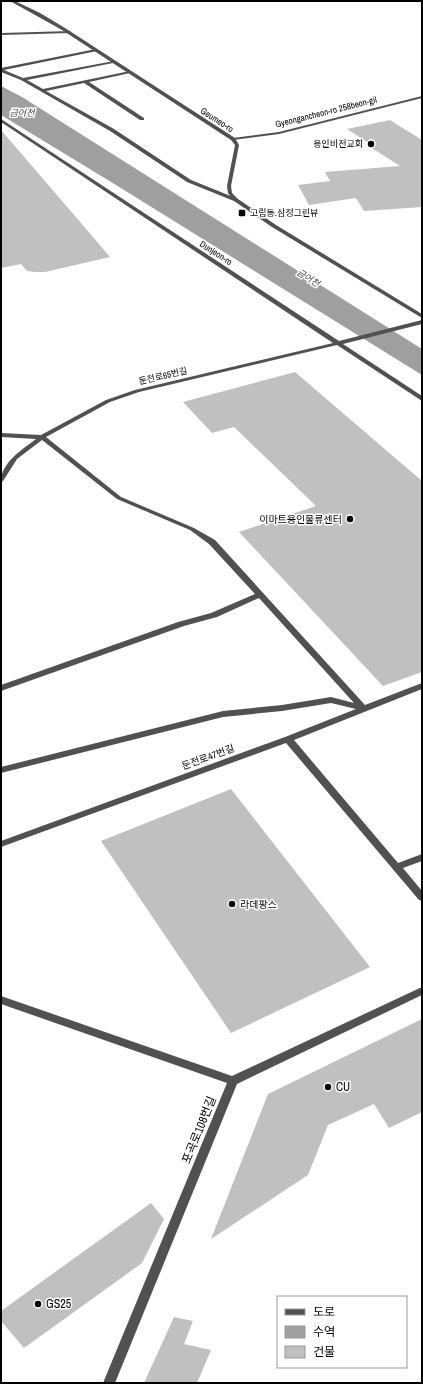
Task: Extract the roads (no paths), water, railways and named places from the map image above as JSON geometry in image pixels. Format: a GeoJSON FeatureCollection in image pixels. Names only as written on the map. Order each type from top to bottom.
{"type":"FeatureCollection","features":[{"type":"Feature","properties":{"kind":"street","name":"Geumeo-ro"},"geometry":{"type":"LineString","coordinates":[[12,1],[36,12],[70,32],[128,72],[233,140],[237,145],[229,186],[230,193],[236,200]]}},
{"type":"Feature","properties":{"kind":"street"},"geometry":{"type":"LineString","coordinates":[[1,34],[70,32]]}},
{"type":"Feature","properties":{"kind":"street"},"geometry":{"type":"LineString","coordinates":[[1,69],[96,50]]}},
{"type":"Feature","properties":{"kind":"street"},"geometry":{"type":"LineString","coordinates":[[23,79],[113,62]]}},
{"type":"Feature","properties":{"kind":"street"},"geometry":{"type":"LineString","coordinates":[[1,69],[23,79],[112,130],[189,181],[236,200],[274,226],[422,316]]}},
{"type":"Feature","properties":{"kind":"street"},"geometry":{"type":"LineString","coordinates":[[43,90],[128,72]]}},
{"type":"Feature","properties":{"kind":"street"},"geometry":{"type":"LineString","coordinates":[[85,81],[142,119]]}},
{"type":"Feature","properties":{"kind":"street","name":"Gyeongancheon-ro 258beon-gil"},"geometry":{"type":"LineString","coordinates":[[233,140],[278,133],[422,97]]}},
{"type":"Feature","properties":{"kind":"street","name":"Dunjeon-ro"},"geometry":{"type":"LineString","coordinates":[[1,120],[422,399]]}},
{"type":"Feature","properties":{"kind":"street","name":"둔전로65번길"},"geometry":{"type":"LineString","coordinates":[[1,480],[15,458],[42,437],[108,401],[137,391],[284,357],[419,323]]}},
{"type":"Feature","properties":{"kind":"street"},"geometry":{"type":"LineString","coordinates":[[1,435],[42,437],[119,498],[192,529],[212,542],[364,708]]}},
{"type":"Feature","properties":{"kind":"street"},"geometry":{"type":"LineString","coordinates":[[1,688],[181,624],[214,615],[260,595]]}},
{"type":"Feature","properties":{"kind":"street","name":"둔전로47번길"},"geometry":{"type":"LineString","coordinates":[[1,844],[288,739],[422,686]]}},
{"type":"Feature","properties":{"kind":"street"},"geometry":{"type":"LineString","coordinates":[[1,770],[223,714],[282,708],[331,700],[364,708]]}},
{"type":"Feature","properties":{"kind":"street"},"geometry":{"type":"LineString","coordinates":[[288,739],[422,897]]}},
{"type":"Feature","properties":{"kind":"street"},"geometry":{"type":"LineString","coordinates":[[396,867],[422,857]]}},
{"type":"Feature","properties":{"kind":"street"},"geometry":{"type":"LineString","coordinates":[[1,1000],[233,1081],[422,990]]}},
{"type":"Feature","properties":{"kind":"street","name":"포곡로108번길"},"geometry":{"type":"LineString","coordinates":[[109,1383],[233,1081]]}},
{"type":"Feature","properties":{"kind":"water","name":"금어천"},"geometry":{"type":"Polygon","coordinates":[[[1,86],[22,97],[422,349],[422,375],[1,115],[1,86]]]}},
{"type":"Feature","properties":{"kind":"place","name":"용인비전교회"},"geometry":{"type":"Point","coordinates":[371,144]}},
{"type":"Feature","properties":{"kind":"place","name":"고림동.삼정그린뷰"},"geometry":{"type":"Point","coordinates":[242,213]}},
{"type":"Feature","properties":{"kind":"place","name":"이마트용인물류센터"},"geometry":{"type":"Point","coordinates":[350,519]}},
{"type":"Feature","properties":{"kind":"place","name":"라데팡스"},"geometry":{"type":"Point","coordinates":[232,904]}},
{"type":"Feature","properties":{"kind":"place","name":"CU"},"geometry":{"type":"Point","coordinates":[328,1087]}},
{"type":"Feature","properties":{"kind":"place","name":"GS25"},"geometry":{"type":"Point","coordinates":[38,1304]}}]}
